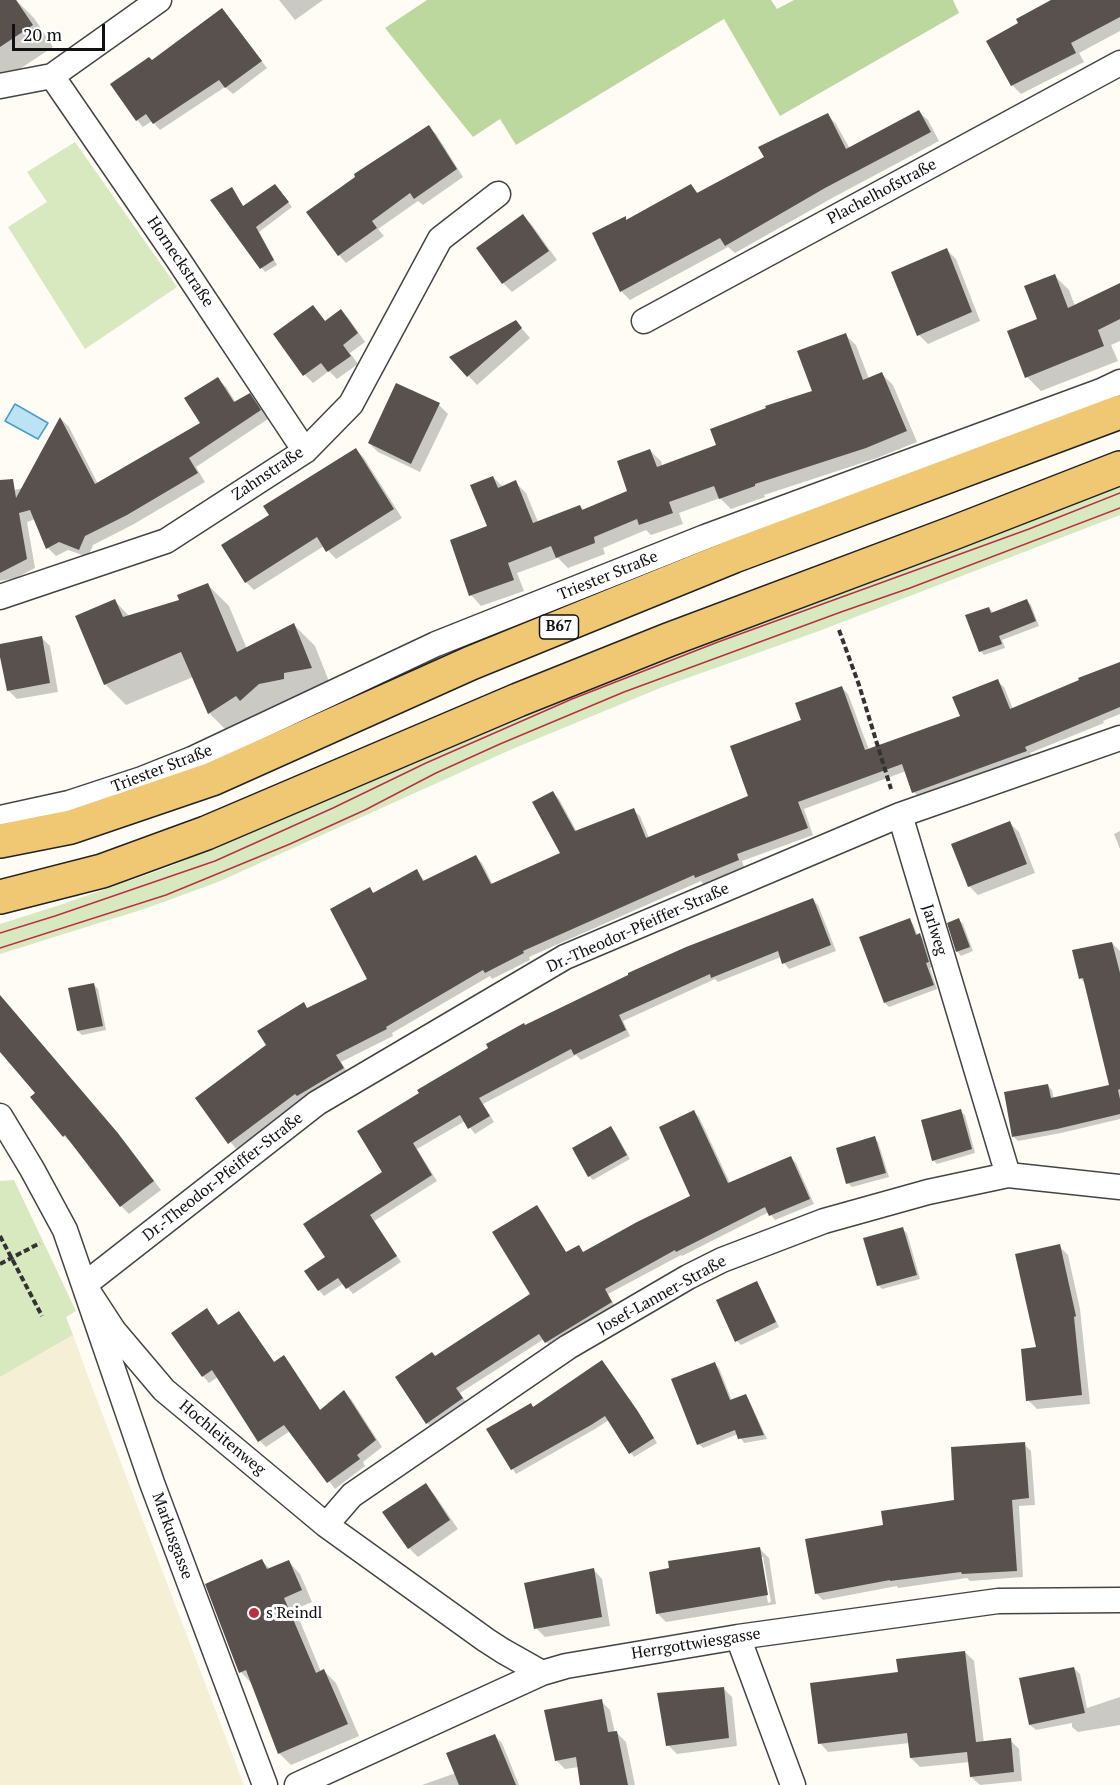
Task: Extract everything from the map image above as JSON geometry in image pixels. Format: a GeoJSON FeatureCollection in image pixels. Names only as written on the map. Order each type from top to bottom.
{"type":"FeatureCollection","features":[{"type":"Feature","properties":{"kind":"main road","name":"Triester Straße"},"geometry":{"type":"LineString","coordinates":[[0,841],[71,827],[212,780],[471,663],[712,564],[1120,412]]}},
{"type":"Feature","properties":{"kind":"main road"},"geometry":{"type":"LineString","coordinates":[[0,897],[102,871],[206,833],[355,768],[647,648],[1120,468]]}},
{"type":"Feature","properties":{"kind":"street"},"geometry":{"type":"LineString","coordinates":[[0,86],[52,76],[159,0]]}},
{"type":"Feature","properties":{"kind":"street","name":"Plachelhofstraße"},"geometry":{"type":"LineString","coordinates":[[644,321],[1120,63]]}},
{"type":"Feature","properties":{"kind":"street","name":"Horneckstraße"},"geometry":{"type":"LineString","coordinates":[[52,76],[177,258],[305,451]]}},
{"type":"Feature","properties":{"kind":"street","name":"Zahnstraße"},"geometry":{"type":"LineString","coordinates":[[0,597],[166,541],[305,451],[351,404],[440,238],[498,194]]}},
{"type":"Feature","properties":{"kind":"street","name":"Triester Straße"},"geometry":{"type":"LineString","coordinates":[[0,818],[69,803],[142,779],[192,759],[436,645],[705,537],[1120,382]]}},
{"type":"Feature","properties":{"kind":"street","name":"Dr.-Theodor-Pfeiffer-Straße"},"geometry":{"type":"LineString","coordinates":[[84,1285],[317,1103],[565,957],[900,815],[1120,738]]}},
{"type":"Feature","properties":{"kind":"street","name":"Jarlweg"},"geometry":{"type":"LineString","coordinates":[[900,815],[1008,1175]]}},
{"type":"Feature","properties":{"kind":"street","name":"Hochleitenweg"},"geometry":{"type":"LineString","coordinates":[[0,1116],[65,1230],[84,1285],[114,1331],[164,1390],[326,1525],[486,1640],[542,1673]]}},
{"type":"Feature","properties":{"kind":"street","name":"Josef-Lanner-Straße"},"geometry":{"type":"LineString","coordinates":[[326,1525],[361,1488],[568,1347],[688,1277],[722,1260],[824,1221],[928,1192],[1008,1175],[1120,1187]]}},
{"type":"Feature","properties":{"kind":"street","name":"Markusgasse"},"geometry":{"type":"LineString","coordinates":[[84,1285],[152,1483],[265,1785]]}},
{"type":"Feature","properties":{"kind":"street","name":"Herrgottwiesgasse"},"geometry":{"type":"LineString","coordinates":[[297,1785],[542,1673],[566,1666],[738,1637],[998,1601],[1120,1600]]}},
{"type":"Feature","properties":{"kind":"street"},"geometry":{"type":"LineString","coordinates":[[738,1637],[793,1785]]}},
{"type":"Feature","properties":{"kind":"path"},"geometry":{"type":"LineString","coordinates":[[839,630],[860,685],[900,815]]}},
{"type":"Feature","properties":{"kind":"path"},"geometry":{"type":"LineString","coordinates":[[0,1264],[65,1230]]}},
{"type":"Feature","properties":{"kind":"path"},"geometry":{"type":"LineString","coordinates":[[0,1236],[42,1316]]}},
{"type":"Feature","properties":{"kind":"shaded area"},"geometry":{"type":"Polygon","coordinates":[[[73,1335],[244,1785],[0,1785],[0,1377],[73,1335]]]}},
{"type":"Feature","properties":{"kind":"green space"},"geometry":{"type":"Polygon","coordinates":[[[427,0],[771,0],[777,9],[794,0],[953,0],[959,13],[780,116],[724,19],[516,145],[500,119],[473,137],[385,28],[427,0]]]}},
{"type":"Feature","properties":{"kind":"green space"},"geometry":{"type":"Polygon","coordinates":[[[75,142],[177,287],[85,349],[8,227],[47,202],[27,172],[75,142]]]}},
{"type":"Feature","properties":{"kind":"green space"},"geometry":{"type":"Polygon","coordinates":[[[1120,479],[1120,515],[819,631],[665,686],[510,750],[218,882],[147,908],[0,954],[0,924],[166,868],[274,823],[500,719],[1120,479]]]}},
{"type":"Feature","properties":{"kind":"green space"},"geometry":{"type":"Polygon","coordinates":[[[14,1180],[76,1311],[66,1317],[73,1335],[0,1377],[0,1181],[14,1180]]]}},
{"type":"Feature","properties":{"kind":"water"},"geometry":{"type":"Polygon","coordinates":[[[15,404],[48,423],[38,439],[5,421],[15,404]]]}},
{"type":"Feature","properties":{"kind":"building"},"geometry":{"type":"Polygon","coordinates":[[[0,0],[16,0],[33,25],[0,47],[0,0]]]}},
{"type":"Feature","properties":{"kind":"building"},"geometry":{"type":"Polygon","coordinates":[[[1051,0],[1120,0],[1120,17],[1071,43],[1076,53],[1011,86],[986,41],[1018,23],[1016,19],[1051,0]]]}},
{"type":"Feature","properties":{"kind":"building"},"geometry":{"type":"Polygon","coordinates":[[[222,8],[262,61],[225,88],[219,80],[153,124],[146,114],[136,121],[110,84],[149,57],[152,60],[222,8]]]}},
{"type":"Feature","properties":{"kind":"building"},"geometry":{"type":"Polygon","coordinates":[[[919,110],[931,132],[825,188],[725,246],[720,238],[620,292],[592,233],[626,216],[626,220],[691,184],[697,193],[764,157],[758,147],[828,113],[846,149],[919,110]]]}},
{"type":"Feature","properties":{"kind":"building"},"geometry":{"type":"Polygon","coordinates":[[[429,125],[457,169],[414,199],[410,193],[372,221],[377,228],[338,256],[306,212],[355,177],[354,174],[429,125]]]}},
{"type":"Feature","properties":{"kind":"building"},"geometry":{"type":"Polygon","coordinates":[[[275,184],[289,202],[256,227],[274,260],[260,269],[210,200],[232,187],[243,206],[275,184]]]}},
{"type":"Feature","properties":{"kind":"building"},"geometry":{"type":"Polygon","coordinates":[[[523,214],[549,251],[502,284],[476,248],[523,214]]]}},
{"type":"Feature","properties":{"kind":"building"},"geometry":{"type":"Polygon","coordinates":[[[947,248],[972,312],[917,336],[891,272],[947,248]]]}},
{"type":"Feature","properties":{"kind":"building"},"geometry":{"type":"Polygon","coordinates":[[[1055,274],[1068,308],[1120,283],[1120,319],[1098,330],[1104,346],[1025,378],[1007,331],[1037,319],[1024,286],[1055,274]]]}},
{"type":"Feature","properties":{"kind":"building"},"geometry":{"type":"Polygon","coordinates":[[[313,305],[325,321],[341,309],[358,333],[343,345],[351,356],[328,372],[321,363],[303,376],[273,334],[313,305]]]}},
{"type":"Feature","properties":{"kind":"building"},"geometry":{"type":"Polygon","coordinates":[[[516,320],[522,328],[467,377],[449,357],[516,320]]]}},
{"type":"Feature","properties":{"kind":"building"},"geometry":{"type":"Polygon","coordinates":[[[846,333],[863,380],[882,372],[907,431],[866,448],[755,484],[755,486],[719,499],[714,486],[669,502],[673,513],[639,525],[637,519],[594,537],[595,543],[556,558],[551,546],[508,563],[514,580],[469,596],[450,540],[487,526],[470,485],[493,476],[498,488],[516,480],[533,523],[580,505],[582,510],[627,491],[617,461],[650,449],[657,467],[716,445],[710,429],[766,408],[765,406],[812,391],[797,351],[846,333]]]}},
{"type":"Feature","properties":{"kind":"building"},"geometry":{"type":"Polygon","coordinates":[[[218,377],[234,402],[250,393],[261,410],[189,458],[198,473],[127,515],[85,536],[79,550],[59,542],[46,549],[30,510],[19,513],[27,559],[0,573],[0,480],[13,479],[16,498],[60,417],[95,484],[200,423],[184,398],[218,377]]]}},
{"type":"Feature","properties":{"kind":"building"},"geometry":{"type":"Polygon","coordinates":[[[396,383],[440,403],[411,464],[368,443],[396,383]]]}},
{"type":"Feature","properties":{"kind":"building"},"geometry":{"type":"Polygon","coordinates":[[[356,448],[394,509],[326,552],[317,537],[245,583],[221,545],[269,515],[263,506],[356,448]]]}},
{"type":"Feature","properties":{"kind":"building"},"geometry":{"type":"Polygon","coordinates":[[[208,583],[237,652],[294,623],[312,668],[284,673],[284,679],[259,684],[240,701],[236,696],[208,714],[181,652],[104,685],[75,616],[115,599],[123,617],[179,600],[177,595],[208,583]]]}},
{"type":"Feature","properties":{"kind":"building"},"geometry":{"type":"Polygon","coordinates":[[[1027,599],[1036,621],[999,636],[1002,644],[979,652],[965,615],[989,607],[991,613],[1027,599]]]}},
{"type":"Feature","properties":{"kind":"building"},"geometry":{"type":"Polygon","coordinates":[[[42,636],[50,683],[7,691],[0,657],[0,644],[42,636]]]}},
{"type":"Feature","properties":{"kind":"building"},"geometry":{"type":"Polygon","coordinates":[[[1120,662],[1120,707],[1025,747],[1027,751],[912,793],[902,764],[798,802],[808,828],[737,854],[739,860],[695,878],[694,875],[523,951],[524,953],[485,973],[483,970],[386,1027],[387,1029],[336,1055],[344,1068],[297,1096],[295,1094],[228,1144],[195,1098],[266,1045],[257,1031],[304,1002],[307,1008],[367,979],[330,909],[370,887],[373,893],[417,869],[423,881],[476,855],[491,884],[560,853],[532,802],[553,791],[575,831],[634,808],[646,838],[748,796],[730,746],[801,720],[795,703],[842,686],[865,750],[960,716],[952,697],[998,679],[1010,709],[1120,662]]]}},
{"type":"Feature","properties":{"kind":"building"},"geometry":{"type":"Polygon","coordinates":[[[1010,821],[1027,864],[968,887],[951,844],[1010,821]]]}},
{"type":"Feature","properties":{"kind":"building"},"geometry":{"type":"Polygon","coordinates":[[[813,898],[831,945],[782,964],[778,951],[711,978],[710,974],[619,1015],[626,1030],[574,1055],[571,1049],[479,1098],[490,1116],[468,1129],[460,1115],[413,1143],[432,1175],[370,1215],[397,1256],[346,1289],[338,1278],[318,1291],[304,1271],[325,1257],[303,1224],[382,1172],[357,1131],[419,1093],[417,1090],[488,1048],[486,1044],[524,1023],[525,1025],[628,973],[686,947],[813,898]]]}},
{"type":"Feature","properties":{"kind":"building"},"geometry":{"type":"Polygon","coordinates":[[[910,918],[916,935],[920,933],[929,962],[926,963],[934,985],[884,1003],[859,937],[910,918]]]}},
{"type":"Feature","properties":{"kind":"building"},"geometry":{"type":"Polygon","coordinates":[[[959,918],[970,947],[956,952],[947,923],[959,918]]]}},
{"type":"Feature","properties":{"kind":"building"},"geometry":{"type":"Polygon","coordinates":[[[1112,942],[1120,973],[1120,1089],[1118,1090],[1120,1114],[1012,1137],[1004,1092],[1048,1084],[1051,1098],[1109,1085],[1083,978],[1079,979],[1072,950],[1112,942]]]}},
{"type":"Feature","properties":{"kind":"building"},"geometry":{"type":"Polygon","coordinates":[[[94,983],[103,1026],[77,1031],[68,988],[94,983]]]}},
{"type":"Feature","properties":{"kind":"building"},"geometry":{"type":"Polygon","coordinates":[[[0,995],[117,1132],[154,1181],[120,1207],[65,1135],[63,1137],[30,1097],[35,1093],[0,1052],[0,995]]]}},
{"type":"Feature","properties":{"kind":"building"},"geometry":{"type":"Polygon","coordinates":[[[961,1109],[972,1149],[932,1161],[921,1120],[961,1109]]]}},
{"type":"Feature","properties":{"kind":"building"},"geometry":{"type":"Polygon","coordinates":[[[694,1110],[728,1183],[791,1156],[810,1199],[769,1216],[765,1207],[676,1252],[675,1250],[605,1289],[612,1302],[545,1343],[539,1334],[456,1388],[463,1398],[426,1424],[395,1377],[432,1352],[435,1356],[530,1294],[492,1232],[537,1205],[566,1252],[579,1245],[583,1252],[690,1196],[659,1127],[694,1110]]]}},
{"type":"Feature","properties":{"kind":"building"},"geometry":{"type":"Polygon","coordinates":[[[611,1126],[627,1155],[588,1177],[572,1148],[611,1126]]]}},
{"type":"Feature","properties":{"kind":"building"},"geometry":{"type":"Polygon","coordinates":[[[875,1136],[886,1173],[846,1184],[836,1148],[875,1136]]]}},
{"type":"Feature","properties":{"kind":"building"},"geometry":{"type":"Polygon","coordinates":[[[903,1227],[917,1275],[877,1286],[863,1238],[903,1227]]]}},
{"type":"Feature","properties":{"kind":"building"},"geometry":{"type":"Polygon","coordinates":[[[1060,1244],[1076,1316],[1074,1317],[1082,1395],[1026,1401],[1021,1349],[1036,1347],[1015,1254],[1060,1244]]]}},
{"type":"Feature","properties":{"kind":"building"},"geometry":{"type":"Polygon","coordinates":[[[757,1281],[776,1322],[735,1342],[716,1300],[757,1281]]]}},
{"type":"Feature","properties":{"kind":"building"},"geometry":{"type":"Polygon","coordinates":[[[207,1308],[218,1325],[239,1311],[274,1362],[284,1355],[320,1410],[344,1390],[376,1440],[357,1455],[360,1459],[327,1483],[284,1425],[258,1442],[212,1370],[202,1377],[171,1333],[207,1308]]]}},
{"type":"Feature","properties":{"kind":"building"},"geometry":{"type":"Polygon","coordinates":[[[602,1360],[654,1438],[629,1454],[605,1416],[511,1470],[486,1429],[531,1403],[533,1407],[602,1360]]]}},
{"type":"Feature","properties":{"kind":"building"},"geometry":{"type":"Polygon","coordinates":[[[715,1362],[730,1400],[746,1394],[764,1435],[738,1439],[735,1430],[697,1445],[671,1379],[715,1362]]]}},
{"type":"Feature","properties":{"kind":"building"},"geometry":{"type":"Polygon","coordinates":[[[1025,1442],[1029,1498],[1012,1500],[1017,1571],[962,1574],[961,1572],[890,1580],[815,1594],[805,1539],[883,1525],[881,1511],[954,1500],[951,1447],[1025,1442]]]}},
{"type":"Feature","properties":{"kind":"building"},"geometry":{"type":"Polygon","coordinates":[[[426,1483],[450,1520],[408,1549],[382,1512],[426,1483]]]}},
{"type":"Feature","properties":{"kind":"building"},"geometry":{"type":"Polygon","coordinates":[[[760,1547],[768,1595],[656,1614],[649,1572],[669,1568],[668,1561],[760,1547]]]}},
{"type":"Feature","properties":{"kind":"building"},"geometry":{"type":"Polygon","coordinates":[[[262,1559],[267,1569],[289,1560],[302,1590],[284,1598],[316,1673],[324,1669],[348,1724],[278,1754],[246,1670],[239,1673],[205,1584],[262,1559]]]}},
{"type":"Feature","properties":{"kind":"building"},"geometry":{"type":"Polygon","coordinates":[[[594,1568],[602,1617],[534,1629],[524,1583],[594,1568]]]}},
{"type":"Feature","properties":{"kind":"building"},"geometry":{"type":"Polygon","coordinates":[[[965,1651],[976,1742],[1011,1738],[1014,1772],[970,1777],[967,1752],[910,1758],[907,1733],[818,1744],[810,1683],[898,1672],[896,1659],[965,1651]]]}},
{"type":"Feature","properties":{"kind":"building"},"geometry":{"type":"Polygon","coordinates":[[[1074,1667],[1085,1713],[1029,1725],[1019,1678],[1074,1667]]]}},
{"type":"Feature","properties":{"kind":"building"},"geometry":{"type":"Polygon","coordinates":[[[724,1687],[729,1738],[666,1746],[657,1693],[724,1687]]]}},
{"type":"Feature","properties":{"kind":"building"},"geometry":{"type":"Polygon","coordinates":[[[602,1699],[608,1732],[617,1731],[628,1785],[580,1785],[576,1757],[555,1761],[544,1710],[602,1699]]]}},
{"type":"Feature","properties":{"kind":"building"},"geometry":{"type":"Polygon","coordinates":[[[495,1734],[516,1785],[459,1785],[446,1753],[495,1734]]]}},
{"type":"Feature","properties":{"kind":"tram line"},"geometry":{"type":"LineString","coordinates":[[0,933],[215,861],[426,763],[572,699],[718,642],[1029,529],[1120,493]]}},
{"type":"Feature","properties":{"kind":"tram line"},"geometry":{"type":"LineString","coordinates":[[0,948],[166,895],[290,844],[365,810],[436,773],[624,692],[910,588],[1120,508]]}},
{"type":"Feature","properties":{"kind":"place","name":"s'Reindl"},"geometry":{"type":"Point","coordinates":[254,1613]}}]}
